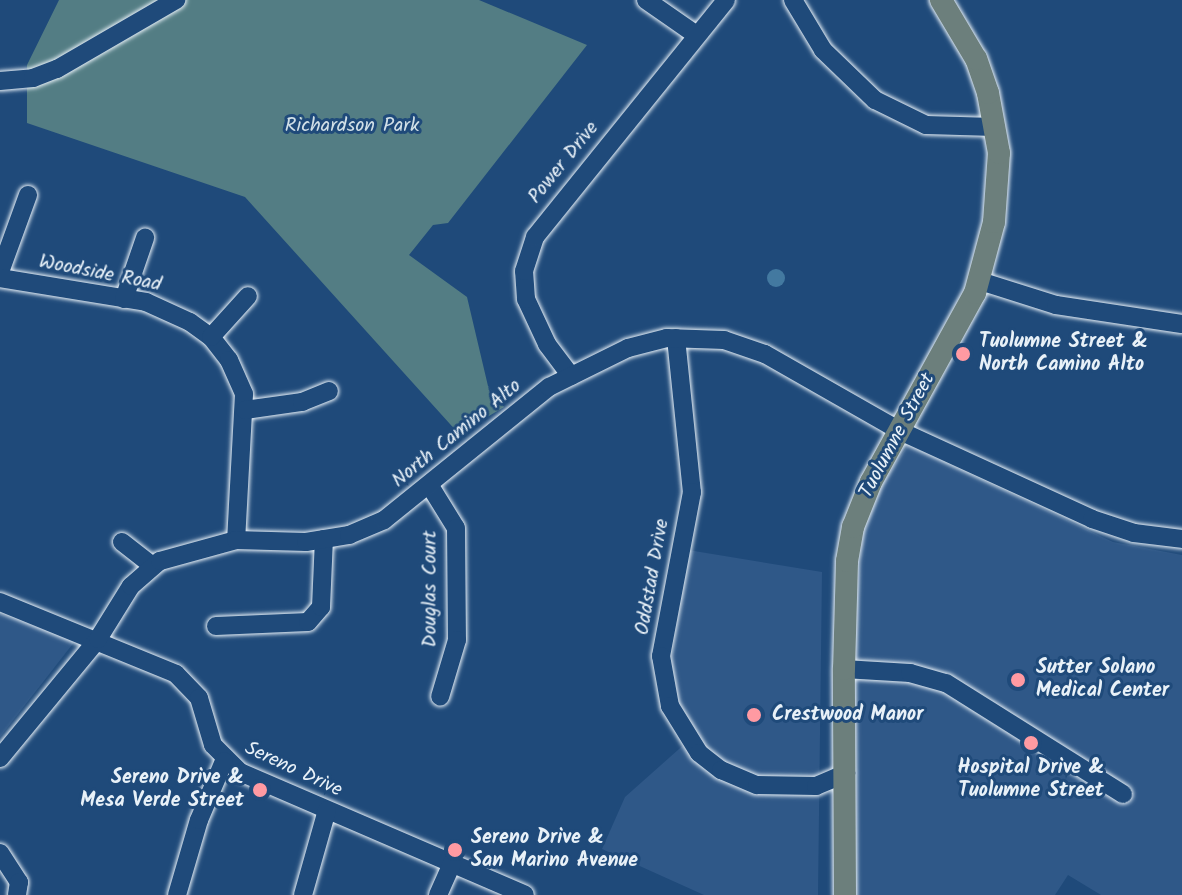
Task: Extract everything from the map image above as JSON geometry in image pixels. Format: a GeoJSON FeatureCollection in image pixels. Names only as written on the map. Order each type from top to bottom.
{"type":"FeatureCollection","features":[{"type":"Feature","properties":{"kind":"main road","name":"Tuolumne Street"},"geometry":{"type":"LineString","coordinates":[[845,895],[844,669],[847,561],[853,527],[898,430],[980,281],[994,222],[999,153],[994,127],[976,59],[941,0]]}},
{"type":"Feature","properties":{"kind":"street"},"geometry":{"type":"LineString","coordinates":[[0,81],[33,78],[57,69],[176,0]]}},
{"type":"Feature","properties":{"kind":"street"},"geometry":{"type":"LineString","coordinates":[[646,0],[695,34]]}},
{"type":"Feature","properties":{"kind":"street","name":"Power Drive"},"geometry":{"type":"LineString","coordinates":[[571,376],[547,344],[526,299],[524,271],[535,237],[695,34],[726,0]]}},
{"type":"Feature","properties":{"kind":"street"},"geometry":{"type":"LineString","coordinates":[[793,0],[823,50],[875,100],[926,125],[994,127]]}},
{"type":"Feature","properties":{"kind":"street"},"geometry":{"type":"LineString","coordinates":[[0,272],[28,195]]}},
{"type":"Feature","properties":{"kind":"street"},"geometry":{"type":"LineString","coordinates":[[124,299],[145,238]]}},
{"type":"Feature","properties":{"kind":"street","name":"Woodside Road"},"geometry":{"type":"LineString","coordinates":[[0,278],[124,299],[168,310],[211,337],[238,376],[245,410],[236,540]]}},
{"type":"Feature","properties":{"kind":"street"},"geometry":{"type":"LineString","coordinates":[[980,281],[1056,305],[1182,324]]}},
{"type":"Feature","properties":{"kind":"street"},"geometry":{"type":"LineString","coordinates":[[211,337],[248,296]]}},
{"type":"Feature","properties":{"kind":"street","name":"North Camino Alto"},"geometry":{"type":"LineString","coordinates":[[0,758],[98,639],[131,586],[153,566],[202,546],[236,540],[324,539],[384,520],[430,486],[505,419],[571,376],[628,348],[676,338],[724,340],[765,354],[898,430],[1114,527],[1182,539]]}},
{"type":"Feature","properties":{"kind":"street","name":"Oddstad Drive"},"geometry":{"type":"LineString","coordinates":[[676,338],[692,492],[661,656],[670,706],[699,753],[721,770],[757,785],[816,786],[846,773]]}},
{"type":"Feature","properties":{"kind":"street"},"geometry":{"type":"LineString","coordinates":[[245,410],[302,402],[329,391]]}},
{"type":"Feature","properties":{"kind":"street","name":"Douglas Court"},"geometry":{"type":"LineString","coordinates":[[430,486],[456,528],[457,640],[440,697]]}},
{"type":"Feature","properties":{"kind":"street"},"geometry":{"type":"LineString","coordinates":[[216,626],[308,622],[321,607],[324,539]]}},
{"type":"Feature","properties":{"kind":"street"},"geometry":{"type":"LineString","coordinates":[[122,542],[153,566]]}},
{"type":"Feature","properties":{"kind":"street","name":"Sereno Drive"},"geometry":{"type":"LineString","coordinates":[[0,602],[98,639],[187,683],[199,698],[213,745],[224,761],[327,810],[525,895]]}},
{"type":"Feature","properties":{"kind":"street"},"geometry":{"type":"LineString","coordinates":[[844,669],[910,673],[946,683],[1123,794]]}},
{"type":"Feature","properties":{"kind":"street"},"geometry":{"type":"LineString","coordinates":[[177,895],[199,820],[224,761]]}},
{"type":"Feature","properties":{"kind":"street"},"geometry":{"type":"LineString","coordinates":[[303,895],[327,810]]}},
{"type":"Feature","properties":{"kind":"street"},"geometry":{"type":"LineString","coordinates":[[0,853],[19,882],[17,895]]}},
{"type":"Feature","properties":{"kind":"street"},"geometry":{"type":"LineString","coordinates":[[438,895],[452,863]]}},
{"type":"Feature","properties":{"kind":"shaded area"},"geometry":{"type":"Polygon","coordinates":[[[776,269],[785,278],[776,287],[767,278],[776,269]]]}},
{"type":"Feature","properties":{"kind":"shaded area","name":"Sutter Solano Medical Center"},"geometry":{"type":"Polygon","coordinates":[[[908,445],[1113,542],[1182,555],[1182,895],[1101,895],[1068,875],[1055,895],[852,895],[854,630],[863,531],[878,491],[908,445]]]}},
{"type":"Feature","properties":{"kind":"shaded area","name":"Crestwood Manor"},"geometry":{"type":"Polygon","coordinates":[[[688,550],[822,572],[818,895],[704,895],[602,849],[625,797],[697,733],[676,697],[671,664],[688,550]]]}},
{"type":"Feature","properties":{"kind":"shaded area"},"geometry":{"type":"Polygon","coordinates":[[[0,614],[75,641],[0,737],[0,614]]]}},
{"type":"Feature","properties":{"kind":"green space","name":"Richardson Park"},"geometry":{"type":"Polygon","coordinates":[[[59,0],[479,0],[587,45],[448,223],[433,225],[409,255],[467,297],[488,386],[504,407],[459,434],[245,197],[27,123],[27,65],[59,0]]]}},
{"type":"Feature","properties":{"kind":"place","name":"Tuolumne Street & North Camino Alto"},"geometry":{"type":"Point","coordinates":[963,354]}},
{"type":"Feature","properties":{"kind":"place","name":"Sutter Solano Medical Center"},"geometry":{"type":"Point","coordinates":[1018,680]}},
{"type":"Feature","properties":{"kind":"place","name":"Crestwood Manor"},"geometry":{"type":"Point","coordinates":[754,715]}},
{"type":"Feature","properties":{"kind":"place","name":"Hospital Drive & Tuolumne Street"},"geometry":{"type":"Point","coordinates":[1031,743]}},
{"type":"Feature","properties":{"kind":"place","name":"Sereno Drive & Mesa Verde Street"},"geometry":{"type":"Point","coordinates":[260,790]}},
{"type":"Feature","properties":{"kind":"place","name":"Sereno Drive & San Marino Avenue"},"geometry":{"type":"Point","coordinates":[455,850]}}]}
